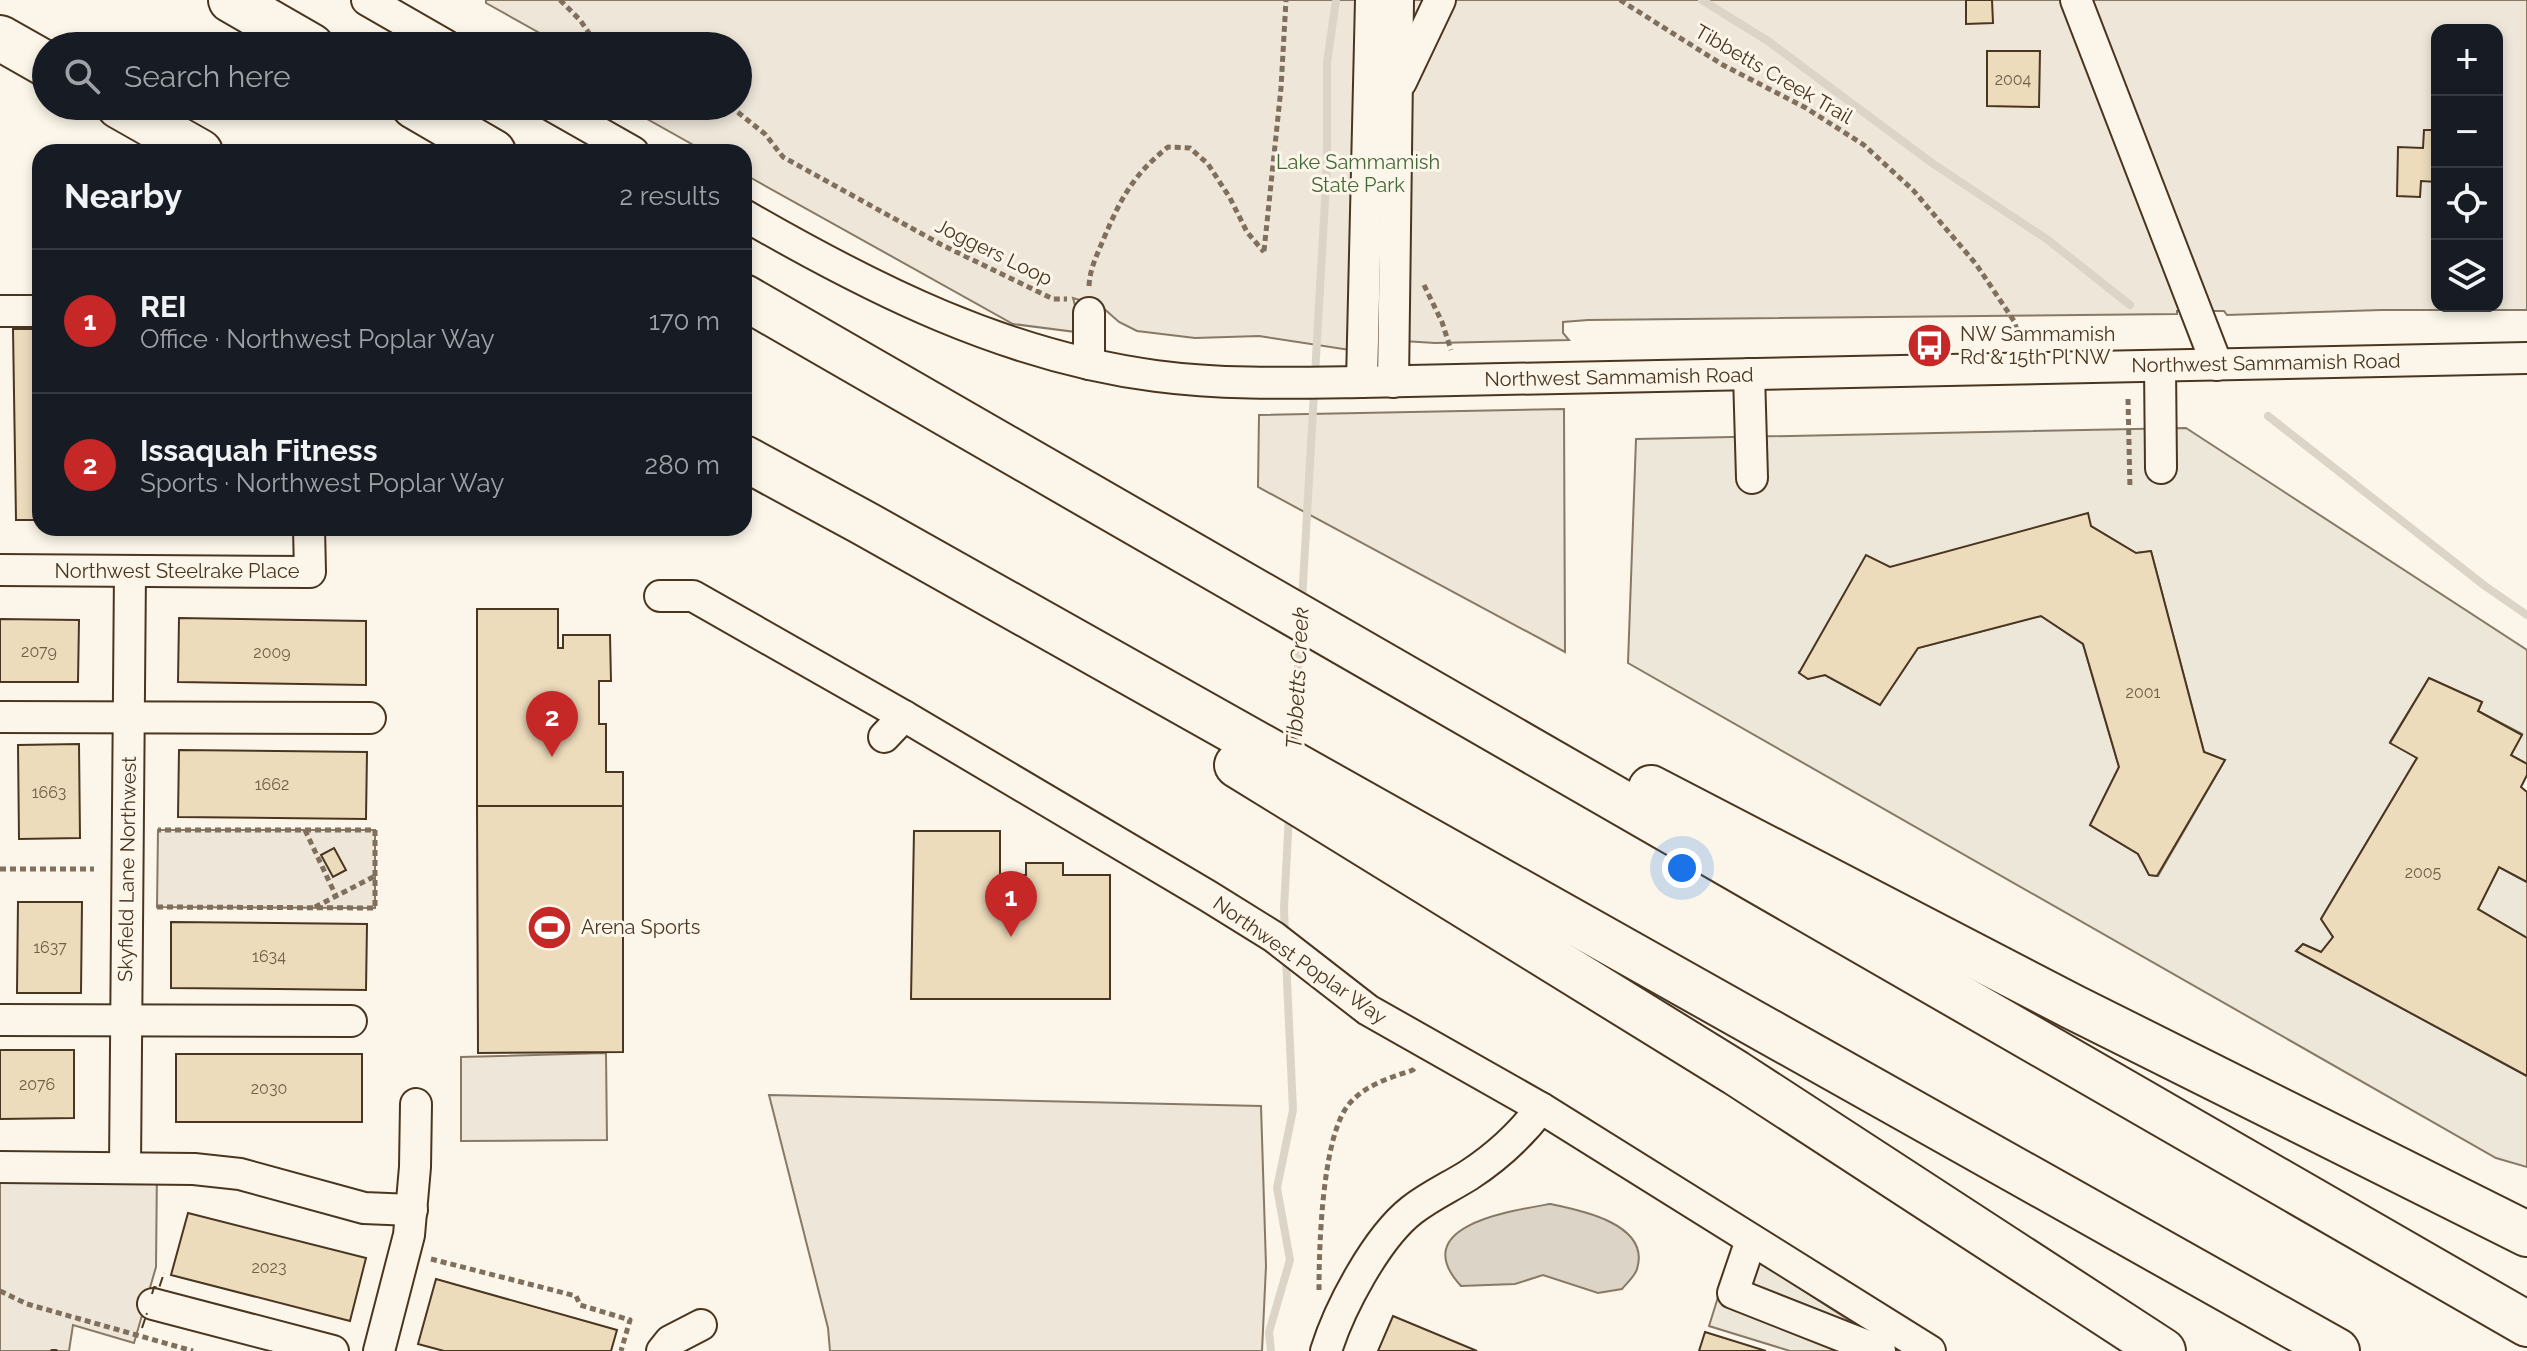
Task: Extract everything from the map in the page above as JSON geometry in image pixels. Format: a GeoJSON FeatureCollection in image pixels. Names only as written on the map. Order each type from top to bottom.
{"type":"FeatureCollection","features":[{"type":"Feature","properties":{"kind":"highway"},"geometry":{"type":"LineString","coordinates":[[231,0],[287,32]]}},
{"type":"Feature","properties":{"kind":"highway"},"geometry":{"type":"LineString","coordinates":[[0,38],[32,56]]}},
{"type":"Feature","properties":{"kind":"highway"},"geometry":{"type":"LineString","coordinates":[[144,120],[186,144]]}},
{"type":"Feature","properties":{"kind":"highway"},"geometry":{"type":"LineString","coordinates":[[438,120],[479,144]]}},
{"type":"Feature","properties":{"kind":"highway"},"geometry":{"type":"LineString","coordinates":[[752,302],[2527,1324]]}},
{"type":"Feature","properties":{"kind":"highway"},"geometry":{"type":"LineString","coordinates":[[752,462],[862,522],[1309,791],[2337,1351]]}},
{"type":"Feature","properties":{"kind":"highway"},"geometry":{"type":"LineString","coordinates":[[1317,627],[1693,808],[2073,1007],[2527,1234]]}},
{"type":"Feature","properties":{"kind":"highway"},"geometry":{"type":"LineString","coordinates":[[1309,791],[2163,1351]]}},
{"type":"Feature","properties":{"kind":"highway"},"geometry":{"type":"LineString","coordinates":[[2073,1007],[2527,1263]]}},
{"type":"Feature","properties":{"kind":"street"},"geometry":{"type":"LineString","coordinates":[[367,0],[423,32]]}},
{"type":"Feature","properties":{"kind":"street"},"geometry":{"type":"LineString","coordinates":[[1348,383],[1371,0]]}},
{"type":"Feature","properties":{"kind":"street"},"geometry":{"type":"LineString","coordinates":[[1393,382],[1397,13],[1410,0]]}},
{"type":"Feature","properties":{"kind":"street"},"geometry":{"type":"LineString","coordinates":[[1395,95],[1440,0]]}},
{"type":"Feature","properties":{"kind":"street"},"geometry":{"type":"LineString","coordinates":[[2076,0],[2217,365]]}},
{"type":"Feature","properties":{"kind":"street"},"geometry":{"type":"LineString","coordinates":[[577,120],[619,144]]}},
{"type":"Feature","properties":{"kind":"street","name":"Northwest Sammamish Road"},"geometry":{"type":"LineString","coordinates":[[752,220],[826,262],[951,322],[996,339],[1089,364],[1197,380],[1348,383],[2527,358]]}},
{"type":"Feature","properties":{"kind":"street"},"geometry":{"type":"LineString","coordinates":[[1085,303],[1089,364]]}},
{"type":"Feature","properties":{"kind":"street"},"geometry":{"type":"LineString","coordinates":[[0,311],[32,311]]}},
{"type":"Feature","properties":{"kind":"street"},"geometry":{"type":"LineString","coordinates":[[2160,366],[2161,468]]}},
{"type":"Feature","properties":{"kind":"street"},"geometry":{"type":"LineString","coordinates":[[1749,374],[1752,478]]}},
{"type":"Feature","properties":{"kind":"street","name":"Northwest Steelrake Place"},"geometry":{"type":"LineString","coordinates":[[0,570],[310,572],[309,536]]}},
{"type":"Feature","properties":{"kind":"street","name":"Skyfield Lane Northwest"},"geometry":{"type":"LineString","coordinates":[[125,1167],[130,571]]}},
{"type":"Feature","properties":{"kind":"street","name":"Northwest Poplar Way"},"geometry":{"type":"LineString","coordinates":[[660,596],[693,596],[894,726],[1274,937],[1368,1010],[1541,1108],[1930,1351]]}},
{"type":"Feature","properties":{"kind":"street"},"geometry":{"type":"LineString","coordinates":[[0,717],[370,718]]}},
{"type":"Feature","properties":{"kind":"street"},"geometry":{"type":"LineString","coordinates":[[0,1020],[351,1021]]}},
{"type":"Feature","properties":{"kind":"street"},"geometry":{"type":"LineString","coordinates":[[379,1351],[409,1235],[416,1104]]}},
{"type":"Feature","properties":{"kind":"street"},"geometry":{"type":"LineString","coordinates":[[1326,1351],[1342,1308],[1363,1273],[1408,1213],[1502,1152],[1541,1108]]}},
{"type":"Feature","properties":{"kind":"street"},"geometry":{"type":"LineString","coordinates":[[0,1167],[194,1169],[240,1174],[364,1208],[412,1210]]}},
{"type":"Feature","properties":{"kind":"street"},"geometry":{"type":"LineString","coordinates":[[1751,1240],[1733,1293],[1880,1351]]}},
{"type":"Feature","properties":{"kind":"street"},"geometry":{"type":"LineString","coordinates":[[153,1304],[333,1351]]}},
{"type":"Feature","properties":{"kind":"street"},"geometry":{"type":"LineString","coordinates":[[662,1351],[670,1341],[701,1325]]}},
{"type":"Feature","properties":{"kind":"path"},"geometry":{"type":"LineString","coordinates":[[560,0],[588,32]]}},
{"type":"Feature","properties":{"kind":"path"},"geometry":{"type":"LineString","coordinates":[[1085,303],[1090,270],[1123,195],[1150,161],[1168,147],[1190,148],[1208,164],[1247,232],[1264,252],[1281,88],[1286,0]]}},
{"type":"Feature","properties":{"kind":"path","name":"Tibbetts Creek Trail"},"geometry":{"type":"LineString","coordinates":[[1620,0],[1723,65],[1806,108],[1864,145],[1913,190],[1976,264],[2014,321],[2020,339]]}},
{"type":"Feature","properties":{"kind":"path","name":"Joggers Loop"},"geometry":{"type":"LineString","coordinates":[[748,120],[765,134],[783,157],[942,245],[1053,299],[1085,303]]}},
{"type":"Feature","properties":{"kind":"path"},"geometry":{"type":"LineString","coordinates":[[1422,275],[1425,290],[1442,322],[1451,350]]}},
{"type":"Feature","properties":{"kind":"path"},"geometry":{"type":"LineString","coordinates":[[2128,399],[2130,489]]}},
{"type":"Feature","properties":{"kind":"path"},"geometry":{"type":"LineString","coordinates":[[157,907],[375,908],[375,830],[158,830]]}},
{"type":"Feature","properties":{"kind":"path"},"geometry":{"type":"LineString","coordinates":[[305,830],[336,896]]}},
{"type":"Feature","properties":{"kind":"path"},"geometry":{"type":"LineString","coordinates":[[0,869],[94,869]]}},
{"type":"Feature","properties":{"kind":"path"},"geometry":{"type":"LineString","coordinates":[[314,908],[375,876]]}},
{"type":"Feature","properties":{"kind":"path"},"geometry":{"type":"LineString","coordinates":[[1319,1297],[1327,1172],[1335,1126],[1347,1105],[1365,1088],[1413,1070],[1430,1046]]}},
{"type":"Feature","properties":{"kind":"path"},"geometry":{"type":"LineString","coordinates":[[419,1256],[576,1296],[580,1305],[630,1320],[621,1351]]}},
{"type":"Feature","properties":{"kind":"path"},"geometry":{"type":"LineString","coordinates":[[0,1291],[27,1304],[193,1351]]}},
{"type":"Feature","properties":{"kind":"green space","name":"Lake Sammamish State Park"},"geometry":{"type":"Polygon","coordinates":[[[486,0],[2527,0],[2527,310],[2503,310],[2503,24],[2431,24],[2431,310],[2227,315],[2224,311],[2177,311],[2177,314],[1588,320],[1563,322],[1563,333],[1569,340],[1403,341],[1394,351],[1363,352],[1259,336],[1195,338],[1137,331],[1119,322],[1102,307],[1073,298],[1076,332],[1013,324],[752,178],[752,144],[692,144],[649,120],[752,120],[752,32],[538,32],[486,3],[486,0]]]}},
{"type":"Feature","properties":{"kind":"green space"},"geometry":{"type":"Polygon","coordinates":[[[1564,409],[1565,652],[1258,487],[1259,415],[1564,409]]]}},
{"type":"Feature","properties":{"kind":"green space"},"geometry":{"type":"Polygon","coordinates":[[[158,830],[375,830],[375,908],[157,907],[158,830]]]}},
{"type":"Feature","properties":{"kind":"green space"},"geometry":{"type":"Polygon","coordinates":[[[606,1053],[607,1140],[461,1141],[461,1057],[606,1053]]]}},
{"type":"Feature","properties":{"kind":"green space"},"geometry":{"type":"Polygon","coordinates":[[[769,1095],[1261,1106],[1266,1266],[1262,1351],[830,1351],[828,1328],[769,1095]]]}},
{"type":"Feature","properties":{"kind":"green space"},"geometry":{"type":"Polygon","coordinates":[[[0,1167],[157,1167],[156,1267],[134,1343],[73,1325],[69,1351],[0,1351],[0,1167]]]}},
{"type":"Feature","properties":{"kind":"shaded area"},"geometry":{"type":"Polygon","coordinates":[[[2186,428],[2527,650],[2527,764],[2511,755],[2522,734],[2478,711],[2482,702],[2429,678],[2390,742],[2417,758],[2321,919],[2333,937],[2321,952],[2303,944],[2296,951],[2527,1076],[2527,1167],[2496,1158],[1628,663],[1636,439],[2186,428]],[[2091,526],[1799,672],[1808,679],[1825,675],[1880,705],[1918,648],[2041,616],[2083,644],[2119,767],[2090,825],[2138,854],[2150,875],[2158,876],[2225,760],[2204,752],[2151,551],[2136,553],[2091,526]]]}},
{"type":"Feature","properties":{"kind":"shaded area"},"geometry":{"type":"Polygon","coordinates":[[[2499,867],[2527,882],[2527,938],[2478,909],[2499,867]]]}},
{"type":"Feature","properties":{"kind":"shaded area"},"geometry":{"type":"Polygon","coordinates":[[[1550,1204],[1610,1222],[1624,1230],[1634,1241],[1639,1254],[1637,1269],[1622,1289],[1598,1293],[1543,1275],[1515,1284],[1461,1286],[1447,1266],[1446,1249],[1454,1236],[1490,1217],[1550,1204]]]}},
{"type":"Feature","properties":{"kind":"shaded area"},"geometry":{"type":"Polygon","coordinates":[[[1734,1246],[1897,1351],[1790,1351],[1709,1326],[1734,1246]]]}},
{"type":"Feature","properties":{"kind":"building"},"geometry":{"type":"Polygon","coordinates":[[[1966,0],[1992,0],[1993,23],[1966,24],[1966,0]]]}},
{"type":"Feature","properties":{"kind":"building"},"geometry":{"type":"Polygon","coordinates":[[[1987,51],[2040,51],[2039,107],[1987,106],[1987,51]]]}},
{"type":"Feature","properties":{"kind":"building"},"geometry":{"type":"Polygon","coordinates":[[[2424,130],[2431,130],[2431,182],[2421,181],[2420,197],[2397,196],[2398,147],[2423,148],[2424,130]]]}},
{"type":"Feature","properties":{"kind":"building"},"geometry":{"type":"Polygon","coordinates":[[[13,329],[32,329],[32,520],[16,520],[13,329]]]}},
{"type":"Feature","properties":{"kind":"building"},"geometry":{"type":"Polygon","coordinates":[[[2088,513],[2091,526],[2136,553],[2151,551],[2204,752],[2225,760],[2157,876],[2149,875],[2138,854],[2090,825],[2119,767],[2083,644],[2041,616],[1918,648],[1880,705],[1825,675],[1808,679],[1799,673],[1866,555],[1890,567],[2088,513]]]}},
{"type":"Feature","properties":{"kind":"building"},"geometry":{"type":"Polygon","coordinates":[[[477,609],[558,609],[558,648],[563,648],[563,635],[610,635],[611,681],[599,681],[599,724],[606,724],[606,772],[623,772],[623,806],[477,806],[477,609]]]}},
{"type":"Feature","properties":{"kind":"building"},"geometry":{"type":"Polygon","coordinates":[[[179,618],[366,621],[366,685],[178,682],[179,618]]]}},
{"type":"Feature","properties":{"kind":"building"},"geometry":{"type":"Polygon","coordinates":[[[0,619],[79,620],[78,682],[0,682],[0,619]]]}},
{"type":"Feature","properties":{"kind":"building"},"geometry":{"type":"Polygon","coordinates":[[[2429,678],[2482,702],[2478,711],[2522,735],[2511,755],[2527,764],[2527,775],[2521,787],[2527,792],[2527,882],[2499,867],[2478,909],[2527,938],[2527,1076],[2296,951],[2303,944],[2321,952],[2333,937],[2321,919],[2417,758],[2390,743],[2429,678]]]}},
{"type":"Feature","properties":{"kind":"building"},"geometry":{"type":"Polygon","coordinates":[[[79,744],[80,838],[19,839],[18,745],[79,744]]]}},
{"type":"Feature","properties":{"kind":"building"},"geometry":{"type":"Polygon","coordinates":[[[179,750],[367,752],[366,819],[178,817],[179,750]]]}},
{"type":"Feature","properties":{"kind":"building"},"geometry":{"type":"Polygon","coordinates":[[[477,806],[623,806],[623,1052],[478,1053],[477,806]]]}},
{"type":"Feature","properties":{"kind":"building"},"geometry":{"type":"Polygon","coordinates":[[[914,831],[1000,831],[1000,875],[1026,875],[1026,863],[1063,863],[1063,875],[1110,875],[1110,999],[911,999],[914,831]]]}},
{"type":"Feature","properties":{"kind":"building"},"geometry":{"type":"Polygon","coordinates":[[[334,848],[346,870],[333,877],[321,855],[334,848]]]}},
{"type":"Feature","properties":{"kind":"building"},"geometry":{"type":"Polygon","coordinates":[[[18,902],[82,902],[81,993],[17,993],[18,902]]]}},
{"type":"Feature","properties":{"kind":"building"},"geometry":{"type":"Polygon","coordinates":[[[171,922],[367,924],[366,990],[171,988],[171,922]]]}},
{"type":"Feature","properties":{"kind":"building"},"geometry":{"type":"Polygon","coordinates":[[[0,1050],[74,1050],[74,1118],[0,1119],[0,1050]]]}},
{"type":"Feature","properties":{"kind":"building"},"geometry":{"type":"Polygon","coordinates":[[[176,1054],[362,1054],[362,1122],[176,1122],[176,1054]]]}},
{"type":"Feature","properties":{"kind":"building"},"geometry":{"type":"Polygon","coordinates":[[[188,1213],[366,1258],[350,1321],[171,1275],[188,1213]]]}},
{"type":"Feature","properties":{"kind":"building"},"geometry":{"type":"Polygon","coordinates":[[[436,1279],[617,1330],[611,1351],[444,1351],[418,1344],[436,1279]]]}},
{"type":"Feature","properties":{"kind":"building"},"geometry":{"type":"Polygon","coordinates":[[[1393,1316],[1477,1351],[1378,1351],[1393,1316]]]}},
{"type":"Feature","properties":{"kind":"building"},"geometry":{"type":"Polygon","coordinates":[[[1705,1332],[1766,1351],[1699,1351],[1705,1332]]]}},
{"type":"Feature","properties":{"kind":"waterway","name":"Tibbetts Creek"},"geometry":{"type":"LineString","coordinates":[[1302,601],[1327,166],[1327,63],[1336,0]]}},
{"type":"Feature","properties":{"kind":"waterway"},"geometry":{"type":"LineString","coordinates":[[1702,0],[1768,41],[1932,163],[2048,240],[2130,305]]}},
{"type":"Feature","properties":{"kind":"waterway"},"geometry":{"type":"LineString","coordinates":[[2268,416],[2485,586],[2527,615]]}},
{"type":"Feature","properties":{"kind":"waterway","name":"Tibbetts Creek"},"geometry":{"type":"LineString","coordinates":[[1293,748],[1300,634]]}},
{"type":"Feature","properties":{"kind":"waterway","name":"Tibbetts Creek"},"geometry":{"type":"LineString","coordinates":[[1285,936],[1289,814]]}},
{"type":"Feature","properties":{"kind":"waterway","name":"Tibbetts Creek"},"geometry":{"type":"LineString","coordinates":[[1271,1351],[1269,1332],[1290,1260],[1277,1188],[1293,1110],[1286,958]]}},
{"type":"Feature","properties":{"kind":"fence"},"geometry":{"type":"LineString","coordinates":[[152,1294],[154,1287],[159,1288],[164,1273]]}},
{"type":"Feature","properties":{"kind":"fence"},"geometry":{"type":"LineString","coordinates":[[142,1328],[147,1313]]}},
{"type":"Feature","properties":{"kind":"place","name":"NW Sammamish Rd & 15th Pl NW"},"geometry":{"type":"Point","coordinates":[1929,345]}},
{"type":"Feature","properties":{"kind":"place","name":"Issaquah Fitness"},"geometry":{"type":"Point","coordinates":[552,757]}},
{"type":"Feature","properties":{"kind":"place","name":"Arena Sports"},"geometry":{"type":"Point","coordinates":[550,927]}},
{"type":"Feature","properties":{"kind":"place","name":"REI"},"geometry":{"type":"Point","coordinates":[1011,937]}}]}
